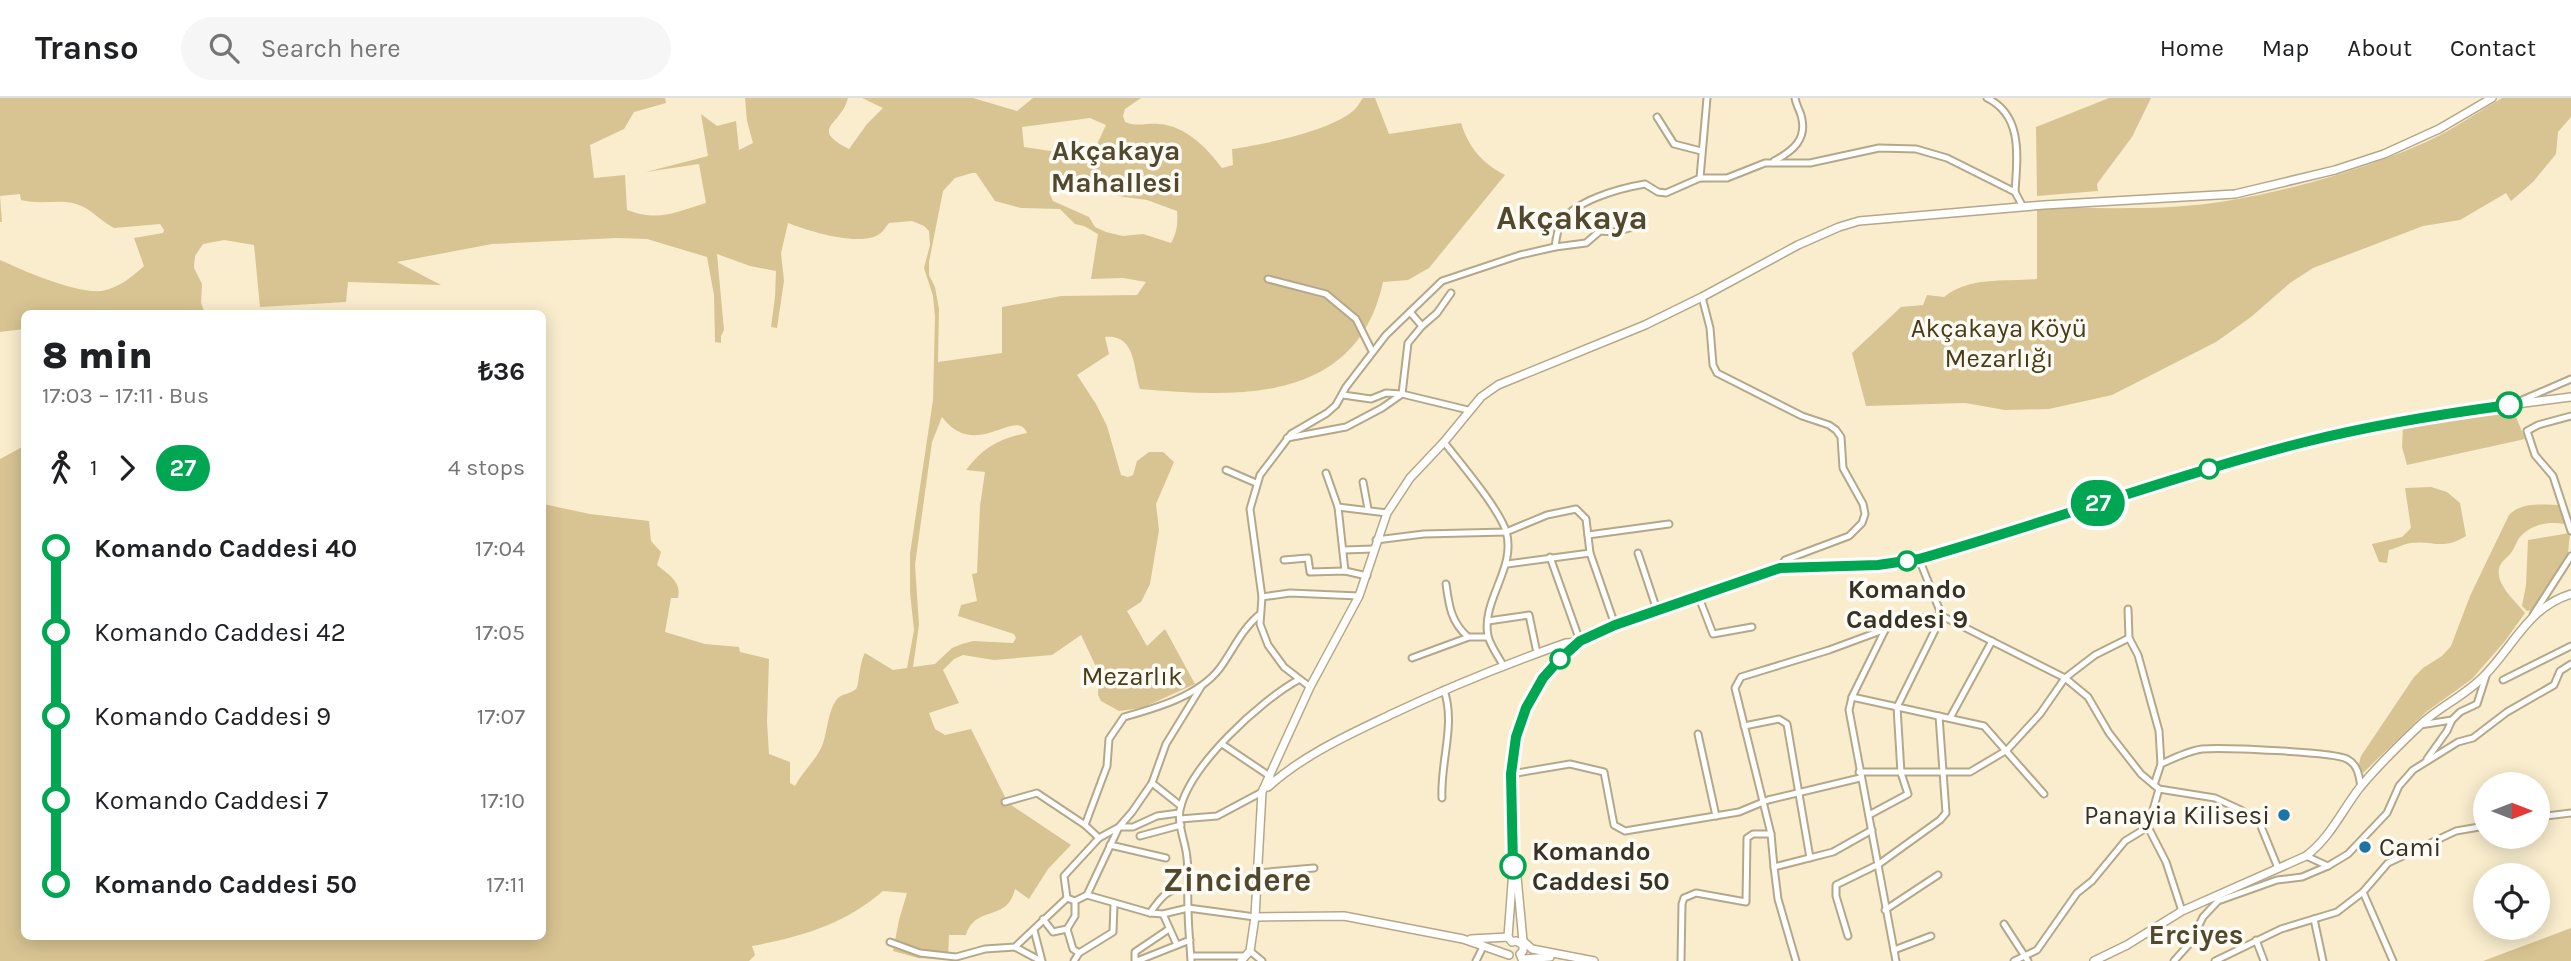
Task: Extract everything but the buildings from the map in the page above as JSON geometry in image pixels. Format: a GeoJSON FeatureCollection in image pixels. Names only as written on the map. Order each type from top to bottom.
{"type":"FeatureCollection","features":[{"type":"Feature","properties":{"kind":"street"},"geometry":{"type":"LineString","coordinates":[[1700,178],[1707,98]]}},
{"type":"Feature","properties":{"kind":"street"},"geometry":{"type":"LineString","coordinates":[[1795,98],[1803,127],[1794,150],[1795,163]]}},
{"type":"Feature","properties":{"kind":"street"},"geometry":{"type":"LineString","coordinates":[[1987,98],[2003,109],[2014,128],[2017,145],[2015,192],[2023,207]]}},
{"type":"Feature","properties":{"kind":"street"},"geometry":{"type":"LineString","coordinates":[[1245,956],[1255,917],[1262,792],[1310,687],[1359,596],[1387,513],[1410,478],[1444,442],[1468,410],[1497,385],[1645,324],[1702,297],[1798,245],[1858,221],[2023,207],[2235,194],[2335,170],[2384,154],[2439,129],[2492,98]]}},
{"type":"Feature","properties":{"kind":"street"},"geometry":{"type":"LineString","coordinates":[[1657,117],[1674,144],[1702,151]]}},
{"type":"Feature","properties":{"kind":"street"},"geometry":{"type":"LineString","coordinates":[[1771,163],[1826,160],[1879,148],[1916,149],[1947,158],[2015,192]]}},
{"type":"Feature","properties":{"kind":"street"},"geometry":{"type":"LineString","coordinates":[[1555,247],[1561,223],[1581,205],[1625,188],[1645,184],[1658,192],[1666,193],[1700,178],[1727,178],[1771,163],[1794,150]]}},
{"type":"Feature","properties":{"kind":"street"},"geometry":{"type":"LineString","coordinates":[[1310,687],[1284,667],[1262,632],[1259,615],[1262,597],[1250,514],[1256,483],[1264,468],[1287,438],[1332,410],[1372,351],[1450,276],[1520,255],[1586,243],[1600,231],[1615,232],[1644,224]]}},
{"type":"Feature","properties":{"kind":"street"},"geometry":{"type":"LineString","coordinates":[[1268,279],[1326,294],[1356,319],[1372,351]]}},
{"type":"Feature","properties":{"kind":"street"},"geometry":{"type":"LineString","coordinates":[[1287,438],[1346,427],[1402,394],[1408,342],[1437,313],[1451,293]]}},
{"type":"Feature","properties":{"kind":"street"},"geometry":{"type":"LineString","coordinates":[[1702,297],[1710,328],[1713,365],[1717,373],[1836,430],[1842,442],[1843,468],[1863,504],[1864,519],[1853,534],[1785,560],[1780,568]]}},
{"type":"Feature","properties":{"kind":"street"},"geometry":{"type":"LineString","coordinates":[[1410,312],[1422,326]]}},
{"type":"Feature","properties":{"kind":"street"},"geometry":{"type":"LineString","coordinates":[[2514,404],[2571,379]]}},
{"type":"Feature","properties":{"kind":"street"},"geometry":{"type":"LineString","coordinates":[[1343,395],[1371,399],[1386,394],[1402,394],[1468,410]]}},
{"type":"Feature","properties":{"kind":"street"},"geometry":{"type":"LineString","coordinates":[[1067,898],[1064,876],[1099,838],[1119,827],[1133,827],[1157,816],[1217,816],[1262,792],[1281,775],[1353,732],[1444,690],[1503,665],[1566,643],[1580,641],[1615,625],[1698,595],[1780,568],[1878,565],[1919,559],[2205,470],[2306,442],[2388,424],[2571,397]]}},
{"type":"Feature","properties":{"kind":"street"},"geometry":{"type":"LineString","coordinates":[[2571,416],[2538,425],[2527,431],[2535,455],[2553,476],[2571,531]]}},
{"type":"Feature","properties":{"kind":"street"},"geometry":{"type":"LineString","coordinates":[[1444,442],[1498,515],[1506,532],[1507,564],[1488,621],[1488,637],[1503,665]]}},
{"type":"Feature","properties":{"kind":"street"},"geometry":{"type":"LineString","coordinates":[[1226,470],[1256,483]]}},
{"type":"Feature","properties":{"kind":"street"},"geometry":{"type":"LineString","coordinates":[[1326,473],[1338,507],[1345,572]]}},
{"type":"Feature","properties":{"kind":"street"},"geometry":{"type":"LineString","coordinates":[[1363,482],[1368,509]]}},
{"type":"Feature","properties":{"kind":"street"},"geometry":{"type":"LineString","coordinates":[[1338,507],[1387,513]]}},
{"type":"Feature","properties":{"kind":"street"},"geometry":{"type":"LineString","coordinates":[[1376,540],[1424,534],[1506,532],[1547,515],[1576,509],[1586,519],[1590,553],[1615,625]]}},
{"type":"Feature","properties":{"kind":"street"},"geometry":{"type":"LineString","coordinates":[[1588,535],[1669,524]]}},
{"type":"Feature","properties":{"kind":"street"},"geometry":{"type":"LineString","coordinates":[[1343,550],[1373,549]]}},
{"type":"Feature","properties":{"kind":"street"},"geometry":{"type":"LineString","coordinates":[[1507,564],[1590,553]]}},
{"type":"Feature","properties":{"kind":"street"},"geometry":{"type":"LineString","coordinates":[[1638,553],[1657,610]]}},
{"type":"Feature","properties":{"kind":"street"},"geometry":{"type":"LineString","coordinates":[[2174,961],[2191,942],[2203,917],[2218,898],[2306,856],[2318,846],[2361,787],[2419,725],[2467,693],[2486,674],[2533,615],[2571,556]]}},
{"type":"Feature","properties":{"kind":"street"},"geometry":{"type":"LineString","coordinates":[[1550,557],[1580,641]]}},
{"type":"Feature","properties":{"kind":"street"},"geometry":{"type":"LineString","coordinates":[[1284,560],[1308,558],[1310,572],[1345,572],[1367,576]]}},
{"type":"Feature","properties":{"kind":"street"},"geometry":{"type":"LineString","coordinates":[[1869,815],[1908,794],[1901,773],[1896,707],[1942,616],[1919,559]]}},
{"type":"Feature","properties":{"kind":"street"},"geometry":{"type":"LineString","coordinates":[[1446,584],[1452,619],[1469,637]]}},
{"type":"Feature","properties":{"kind":"street"},"geometry":{"type":"LineString","coordinates":[[1262,597],[1290,593],[1359,596]]}},
{"type":"Feature","properties":{"kind":"street"},"geometry":{"type":"LineString","coordinates":[[2533,615],[2571,593]]}},
{"type":"Feature","properties":{"kind":"street"},"geometry":{"type":"LineString","coordinates":[[1698,595],[1713,634],[1752,627]]}},
{"type":"Feature","properties":{"kind":"street"},"geometry":{"type":"LineString","coordinates":[[2128,609],[2129,638],[2138,654],[2159,731],[2161,764],[2148,827],[2166,862],[2182,911]]}},
{"type":"Feature","properties":{"kind":"street"},"geometry":{"type":"LineString","coordinates":[[1067,898],[1075,901],[1087,895],[1119,827],[1152,783],[1166,744],[1201,687],[1219,670],[1250,623],[1259,615]]}},
{"type":"Feature","properties":{"kind":"street"},"geometry":{"type":"LineString","coordinates":[[1488,621],[1529,615],[1537,653]]}},
{"type":"Feature","properties":{"kind":"street"},"geometry":{"type":"LineString","coordinates":[[1896,961],[1879,864],[1859,775],[1849,710],[1852,697],[1889,622],[1942,616],[2065,678],[2088,697],[2109,733],[2141,774],[2157,787],[2215,798],[2241,810],[2260,824],[2278,868]]}},
{"type":"Feature","properties":{"kind":"street"},"geometry":{"type":"LineString","coordinates":[[1796,961],[1778,899],[1771,834],[1735,688],[1736,682],[1741,677],[1886,629]]}},
{"type":"Feature","properties":{"kind":"street"},"geometry":{"type":"LineString","coordinates":[[1412,658],[1469,637],[1488,637]]}},
{"type":"Feature","properties":{"kind":"street"},"geometry":{"type":"LineString","coordinates":[[1511,774],[1570,764],[1604,772],[1614,825],[1621,830],[1656,827],[1744,811],[1763,802],[1859,775],[1970,772],[2007,750],[2040,715],[2065,678],[2095,655],[2129,638]]}},
{"type":"Feature","properties":{"kind":"street"},"geometry":{"type":"LineString","coordinates":[[1522,958],[1511,774],[1516,737],[1526,708],[1543,678],[1580,641]]}},
{"type":"Feature","properties":{"kind":"street"},"geometry":{"type":"LineString","coordinates":[[1950,718],[1992,641]]}},
{"type":"Feature","properties":{"kind":"street"},"geometry":{"type":"LineString","coordinates":[[2503,680],[2571,646]]}},
{"type":"Feature","properties":{"kind":"street"},"geometry":{"type":"LineString","coordinates":[[2094,961],[2127,945],[2182,911],[2277,880],[2302,877],[2348,854],[2387,813],[2399,786],[2413,769],[2458,742],[2473,738],[2507,712],[2554,685],[2560,671],[2571,664]]}},
{"type":"Feature","properties":{"kind":"street"},"geometry":{"type":"LineString","coordinates":[[2425,761],[2452,720],[2460,712],[2477,704],[2486,674]]}},
{"type":"Feature","properties":{"kind":"street"},"geometry":{"type":"LineString","coordinates":[[1140,836],[1180,816],[1195,779],[1222,744],[1247,718],[1283,688],[1298,680]]}},
{"type":"Feature","properties":{"kind":"street"},"geometry":{"type":"LineString","coordinates":[[1086,825],[1107,766],[1109,739],[1124,717],[1149,710],[1201,687]]}},
{"type":"Feature","properties":{"kind":"street"},"geometry":{"type":"LineString","coordinates":[[1442,798],[1442,769],[1450,716],[1444,690]]}},
{"type":"Feature","properties":{"kind":"street"},"geometry":{"type":"LineString","coordinates":[[1852,697],[1984,726],[2044,794]]}},
{"type":"Feature","properties":{"kind":"street"},"geometry":{"type":"LineString","coordinates":[[1847,936],[1836,896],[1836,885],[1879,864],[1944,817],[1946,809],[1939,716]]}},
{"type":"Feature","properties":{"kind":"street"},"geometry":{"type":"LineString","coordinates":[[1744,726],[1780,719],[1786,722],[1810,858]]}},
{"type":"Feature","properties":{"kind":"street"},"geometry":{"type":"LineString","coordinates":[[2419,725],[2452,720]]}},
{"type":"Feature","properties":{"kind":"street"},"geometry":{"type":"LineString","coordinates":[[1698,734],[1716,816]]}},
{"type":"Feature","properties":{"kind":"street"},"geometry":{"type":"LineString","coordinates":[[1222,744],[1271,777]]}},
{"type":"Feature","properties":{"kind":"street"},"geometry":{"type":"LineString","coordinates":[[2161,764],[2199,749],[2326,754],[2346,758],[2357,768],[2361,787]]}},
{"type":"Feature","properties":{"kind":"street"},"geometry":{"type":"LineString","coordinates":[[1513,761],[1531,770]]}},
{"type":"Feature","properties":{"kind":"street"},"geometry":{"type":"LineString","coordinates":[[1152,783],[1180,816],[1187,855],[1191,959],[1245,956],[1262,961]]}},
{"type":"Feature","properties":{"kind":"street"},"geometry":{"type":"LineString","coordinates":[[1005,802],[1037,793],[1086,825],[1099,838]]}},
{"type":"Feature","properties":{"kind":"street"},"geometry":{"type":"LineString","coordinates":[[2550,816],[2571,813]]}},
{"type":"Feature","properties":{"kind":"street"},"geometry":{"type":"LineString","coordinates":[[2014,961],[2027,959],[2037,950],[2077,893],[2092,881],[2125,841],[2148,827]]}},
{"type":"Feature","properties":{"kind":"street"},"geometry":{"type":"LineString","coordinates":[[2215,961],[2281,929],[2337,912],[2363,892],[2388,863],[2456,831],[2473,828]]}},
{"type":"Feature","properties":{"kind":"street"},"geometry":{"type":"LineString","coordinates":[[1774,867],[1833,852],[1872,830]]}},
{"type":"Feature","properties":{"kind":"street"},"geometry":{"type":"LineString","coordinates":[[1681,961],[1684,898],[1696,893],[1746,902],[1747,841],[1751,835],[1771,834]]}},
{"type":"Feature","properties":{"kind":"street"},"geometry":{"type":"LineString","coordinates":[[1110,845],[1166,858]]}},
{"type":"Feature","properties":{"kind":"street"},"geometry":{"type":"LineString","coordinates":[[1510,956],[1508,948],[1514,845]]}},
{"type":"Feature","properties":{"kind":"street"},"geometry":{"type":"LineString","coordinates":[[2306,856],[2328,866]]}},
{"type":"Feature","properties":{"kind":"street"},"geometry":{"type":"LineString","coordinates":[[1257,873],[1314,867]]}},
{"type":"Feature","properties":{"kind":"street"},"geometry":{"type":"LineString","coordinates":[[1885,910],[1938,875]]}},
{"type":"Feature","properties":{"kind":"street"},"geometry":{"type":"LineString","coordinates":[[1150,913],[1163,895],[1173,888],[1188,888]]}},
{"type":"Feature","properties":{"kind":"street"},"geometry":{"type":"LineString","coordinates":[[2363,892],[2392,961]]}},
{"type":"Feature","properties":{"kind":"street"},"geometry":{"type":"LineString","coordinates":[[1087,895],[1150,913],[1163,914],[1188,908],[1255,917],[1344,916],[1463,939],[1510,956],[1558,956]]}},
{"type":"Feature","properties":{"kind":"street"},"geometry":{"type":"LineString","coordinates":[[1015,947],[1067,898]]}},
{"type":"Feature","properties":{"kind":"street"},"geometry":{"type":"LineString","coordinates":[[1043,919],[1053,932],[1067,929],[1075,916],[1075,901]]}},
{"type":"Feature","properties":{"kind":"street"},"geometry":{"type":"LineString","coordinates":[[1074,961],[1079,953],[1113,932],[1114,904]]}},
{"type":"Feature","properties":{"kind":"street"},"geometry":{"type":"LineString","coordinates":[[1163,914],[1177,945]]}},
{"type":"Feature","properties":{"kind":"street"},"geometry":{"type":"LineString","coordinates":[[2314,919],[2323,961]]}},
{"type":"Feature","properties":{"kind":"street"},"geometry":{"type":"LineString","coordinates":[[2004,924],[2027,959]]}},
{"type":"Feature","properties":{"kind":"street"},"geometry":{"type":"LineString","coordinates":[[1067,929],[1073,950],[1079,953]]}},
{"type":"Feature","properties":{"kind":"street"},"geometry":{"type":"LineString","coordinates":[[1169,929],[1135,953],[1136,961],[1190,940]]}},
{"type":"Feature","properties":{"kind":"street"},"geometry":{"type":"LineString","coordinates":[[1034,930],[1042,961]]}},
{"type":"Feature","properties":{"kind":"street"},"geometry":{"type":"LineString","coordinates":[[1894,950],[1931,936]]}},
{"type":"Feature","properties":{"kind":"street"},"geometry":{"type":"LineString","coordinates":[[1463,939],[1518,941],[1532,949],[1558,956],[1593,961]]}},
{"type":"Feature","properties":{"kind":"street"},"geometry":{"type":"LineString","coordinates":[[2256,940],[2264,961]]}},
{"type":"Feature","properties":{"kind":"street"},"geometry":{"type":"LineString","coordinates":[[890,942],[920,953],[956,957],[985,949],[1015,947],[1042,961]]}},
{"type":"Feature","properties":{"kind":"street"},"geometry":{"type":"LineString","coordinates":[[1476,961],[1485,945]]}},
{"type":"Feature","properties":{"kind":"street"},"geometry":{"type":"LineString","coordinates":[[1025,961],[1026,953]]}},
{"type":"Feature","properties":{"kind":"green space","name":"Mezarlık"},"geometry":{"type":"Polygon","coordinates":[[[0,98],[665,98],[666,103],[634,112],[624,129],[590,145],[594,178],[625,175],[627,210],[648,215],[667,214],[706,203],[699,164],[646,172],[708,156],[701,114],[717,126],[736,121],[739,150],[753,143],[745,98],[848,98],[829,131],[837,142],[849,149],[867,124],[883,108],[862,98],[973,98],[1017,111],[1033,98],[1141,98],[1125,109],[1125,122],[1137,125],[1159,124],[1178,129],[1203,146],[1222,168],[1233,165],[1232,149],[1312,131],[1342,118],[1354,110],[1363,98],[1375,98],[1389,134],[1461,123],[1477,154],[1505,175],[1429,268],[1408,280],[1383,282],[1369,322],[1348,351],[1321,371],[1289,384],[1254,391],[1216,393],[1140,389],[1128,347],[1123,341],[1105,337],[1109,354],[1077,375],[1107,426],[1121,475],[1133,475],[1137,461],[1149,452],[1163,452],[1174,462],[1156,504],[1159,530],[1150,584],[1141,602],[1127,611],[1147,646],[1165,629],[1195,684],[1142,708],[1119,711],[1101,701],[1098,695],[1099,673],[1081,635],[1052,655],[994,660],[963,655],[954,659],[943,670],[959,703],[929,713],[935,729],[945,735],[971,729],[1008,803],[1071,845],[1048,869],[1029,899],[1015,889],[1005,906],[977,920],[966,935],[949,935],[948,959],[918,958],[893,951],[907,893],[883,891],[853,912],[822,928],[752,946],[755,955],[749,961],[0,961],[0,459],[21,448],[21,940],[546,940],[546,505],[590,514],[649,521],[651,541],[661,552],[657,565],[674,579],[679,592],[678,598],[671,598],[665,632],[705,644],[739,647],[740,652],[769,659],[769,754],[790,762],[790,783],[795,786],[822,746],[829,716],[837,699],[857,687],[865,653],[893,670],[907,668],[914,630],[910,554],[933,400],[935,317],[933,296],[924,268],[930,245],[929,231],[912,221],[889,223],[874,237],[863,239],[836,237],[788,223],[781,253],[784,281],[777,328],[771,327],[776,271],[750,266],[717,254],[724,330],[721,343],[715,342],[714,295],[707,257],[647,239],[617,238],[492,244],[397,262],[441,285],[348,282],[346,302],[260,307],[254,245],[224,240],[203,244],[195,256],[194,268],[202,284],[201,303],[204,310],[21,310],[21,329],[0,332],[0,260],[77,289],[107,290],[144,266],[134,238],[163,233],[164,230],[160,224],[114,228],[76,204],[21,200],[20,194],[0,196],[0,98]],[[1090,118],[1022,127],[1024,147],[1091,157],[1106,125],[1090,118]],[[976,173],[955,178],[943,191],[929,262],[929,275],[935,287],[939,309],[938,362],[1002,353],[1002,307],[1061,296],[1137,295],[1146,282],[1123,278],[1091,279],[1098,234],[1075,224],[1060,209],[1021,208],[995,201],[976,173]],[[1056,185],[1049,192],[1053,201],[1089,217],[1095,227],[1106,232],[1123,236],[1143,234],[1171,243],[1175,235],[1177,211],[1147,200],[1074,185],[1056,185]],[[942,417],[932,442],[915,565],[919,625],[913,667],[935,664],[952,648],[962,644],[973,641],[1013,643],[1016,638],[1014,634],[958,616],[961,605],[977,601],[972,574],[977,573],[980,506],[985,472],[966,470],[992,445],[1027,433],[1022,426],[1014,425],[981,435],[968,435],[955,430],[942,417]]]}},
{"type":"Feature","properties":{"kind":"green space"},"geometry":{"type":"Polygon","coordinates":[[[2109,98],[2151,98],[2132,137],[2097,184],[2098,191],[2037,196],[2036,127],[2109,98]]]}},
{"type":"Feature","properties":{"kind":"green space","name":"Akçakaya Köyü Mezarlığı"},"geometry":{"type":"Polygon","coordinates":[[[2502,98],[2571,98],[2571,117],[2558,132],[2556,154],[2533,182],[2511,201],[2506,193],[2460,220],[2423,226],[2313,268],[2216,342],[2112,395],[2049,409],[2005,410],[1965,403],[1866,406],[1852,353],[1901,307],[1923,305],[1927,295],[1944,297],[1954,290],[1977,283],[2037,279],[2037,208],[2148,208],[2191,205],[2239,199],[2294,187],[2351,171],[2428,141],[2502,98]]]}},
{"type":"Feature","properties":{"kind":"green space"},"geometry":{"type":"Polygon","coordinates":[[[2514,412],[2525,439],[2407,465],[2402,447],[2403,426],[2514,412]]]}},
{"type":"Feature","properties":{"kind":"green space"},"geometry":{"type":"Polygon","coordinates":[[[2431,487],[2447,492],[2460,503],[2466,536],[2444,544],[2405,544],[2389,550],[2387,563],[2379,562],[2372,544],[2402,537],[2411,528],[2405,488],[2431,487]]]}},
{"type":"Feature","properties":{"kind":"green space"},"geometry":{"type":"Polygon","coordinates":[[[2562,505],[2565,524],[2546,523],[2529,529],[2519,538],[2500,566],[2499,576],[2503,586],[2525,613],[2505,641],[2472,679],[2426,712],[2363,773],[2359,764],[2361,756],[2414,677],[2451,646],[2470,596],[2509,515],[2527,506],[2562,505]]]}},
{"type":"Feature","properties":{"kind":"green space"},"geometry":{"type":"Polygon","coordinates":[[[2570,533],[2567,563],[2535,610],[2527,611],[2522,606],[2528,540],[2570,533]]]}},
{"type":"Feature","properties":{"kind":"green space"},"geometry":{"type":"Polygon","coordinates":[[[2571,928],[2571,961],[2483,961],[2539,940],[2550,940],[2550,936],[2571,928]]]}},
{"type":"Feature","properties":{"kind":"bus line","name":"27"},"geometry":{"type":"LineString","coordinates":[[1513,866],[1511,774],[1516,737],[1526,708],[1543,678],[1580,641],[1615,625],[1780,568],[1878,565],[1919,559],[2205,470],[2306,442],[2388,424],[2509,405]]}},
{"type":"Feature","properties":{"kind":"place","name":"Komando Caddesi 9"},"geometry":{"type":"Point","coordinates":[1907,561]}},
{"type":"Feature","properties":{"kind":"place","name":"Panayia Kilisesi"},"geometry":{"type":"Point","coordinates":[2284,815]}},
{"type":"Feature","properties":{"kind":"place","name":"Cami"},"geometry":{"type":"Point","coordinates":[2365,847]}},
{"type":"Feature","properties":{"kind":"place","name":"Komando Caddesi 50"},"geometry":{"type":"Point","coordinates":[1513,866]}},
{"type":"Feature","properties":{"kind":"district","name":"Akçakaya Mahallesi"},"geometry":{"type":"Point","coordinates":[1116,166]}},
{"type":"Feature","properties":{"kind":"district","name":"Akçakaya"},"geometry":{"type":"Point","coordinates":[1572,217]}},
{"type":"Feature","properties":{"kind":"district","name":"Zincidere"},"geometry":{"type":"Point","coordinates":[1237,879]}},
{"type":"Feature","properties":{"kind":"district","name":"Erciyes"},"geometry":{"type":"Point","coordinates":[2196,934]}}]}
